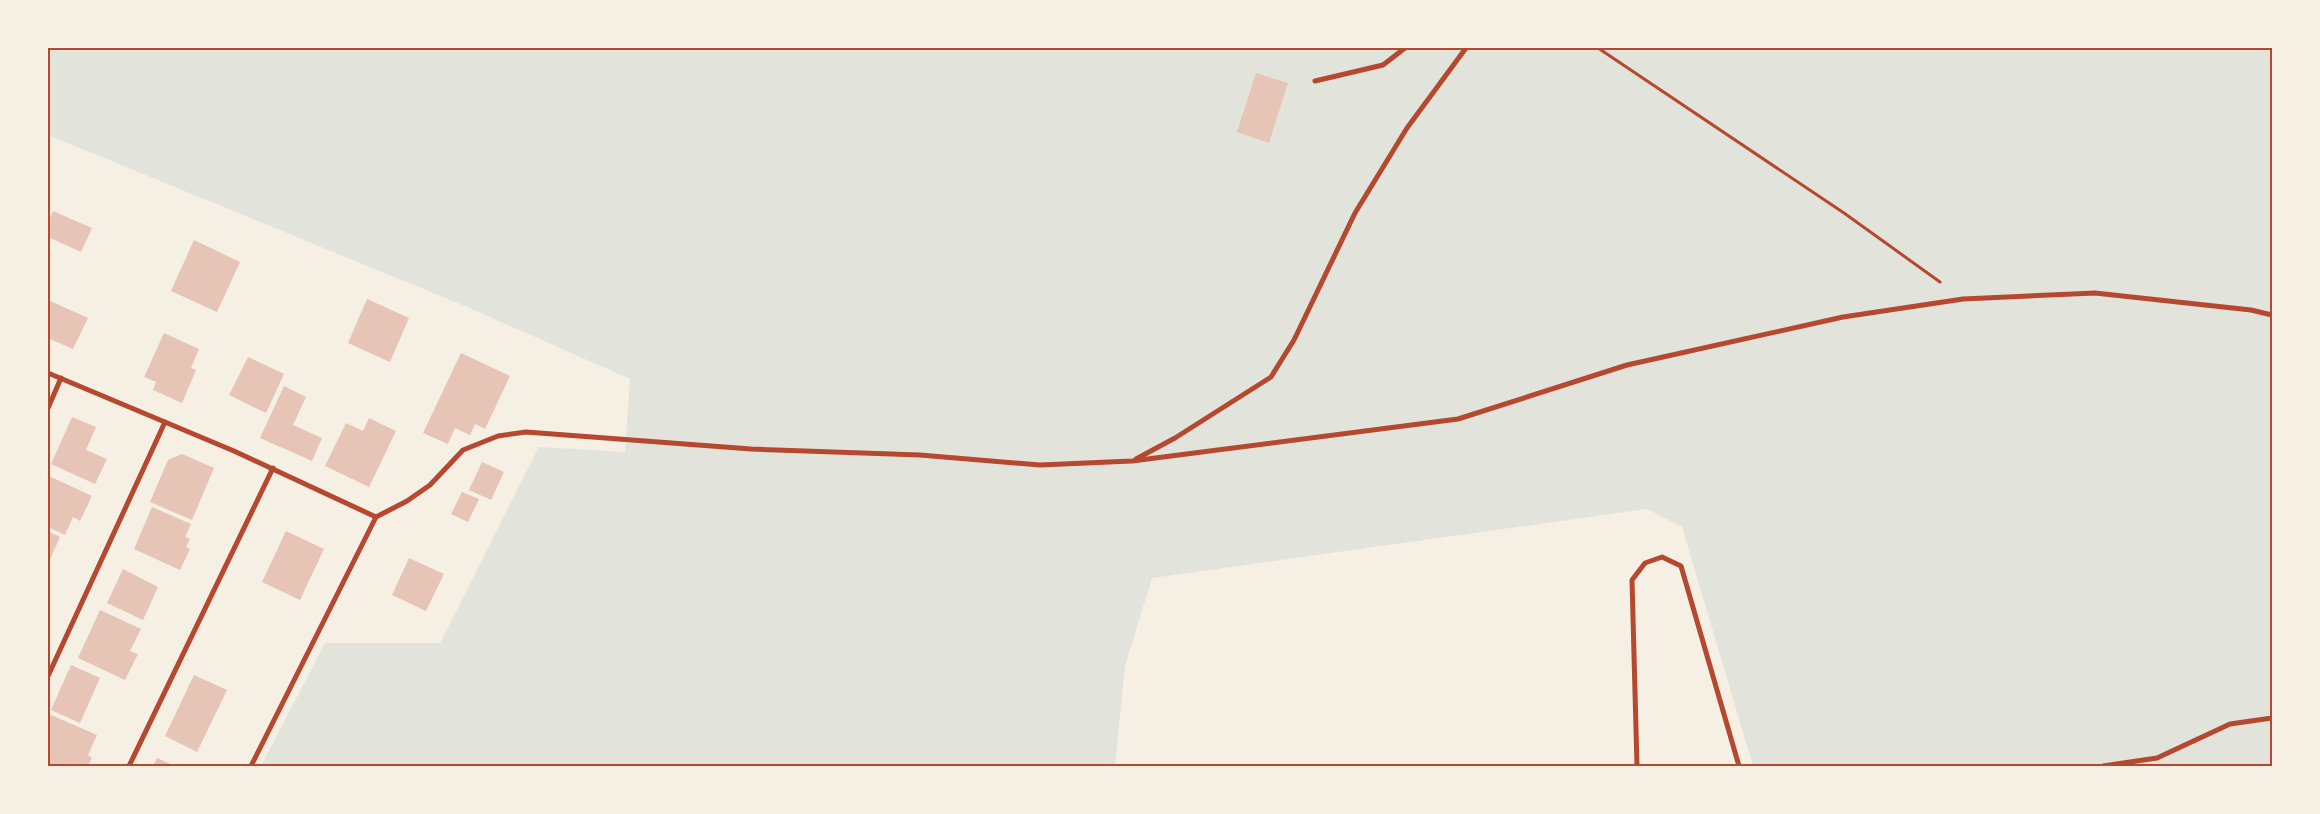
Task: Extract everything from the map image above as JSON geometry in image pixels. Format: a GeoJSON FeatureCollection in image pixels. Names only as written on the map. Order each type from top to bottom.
{"type":"FeatureCollection","features":[{"type":"Feature","properties":{"kind":"street"},"geometry":{"type":"LineString","coordinates":[[1315,82],[1383,65],[1405,48]]}},
{"type":"Feature","properties":{"kind":"street"},"geometry":{"type":"LineString","coordinates":[[1132,461],[1175,438],[1271,377],[1294,340],[1355,213],[1407,128],[1466,48]]}},
{"type":"Feature","properties":{"kind":"street"},"geometry":{"type":"LineString","coordinates":[[251,766],[376,518],[407,501],[430,485],[463,450],[498,436],[526,432],[750,449],[920,454],[1040,465],[1132,461],[1458,419],[1627,365],[1843,317],[1963,299],[2095,293],[2251,310],[2272,315]]}},
{"type":"Feature","properties":{"kind":"street"},"geometry":{"type":"LineString","coordinates":[[48,374],[273,468],[376,518]]}},
{"type":"Feature","properties":{"kind":"street"},"geometry":{"type":"LineString","coordinates":[[48,408],[61,378]]}},
{"type":"Feature","properties":{"kind":"street"},"geometry":{"type":"LineString","coordinates":[[48,676],[165,422]]}},
{"type":"Feature","properties":{"kind":"street"},"geometry":{"type":"LineString","coordinates":[[129,766],[273,468]]}},
{"type":"Feature","properties":{"kind":"street"},"geometry":{"type":"LineString","coordinates":[[1637,766],[1632,580],[1645,563],[1662,557],[1681,566],[1739,766]]}},
{"type":"Feature","properties":{"kind":"street"},"geometry":{"type":"LineString","coordinates":[[2103,766],[2157,758],[2230,724],[2272,718]]}},
{"type":"Feature","properties":{"kind":"path"},"geometry":{"type":"LineString","coordinates":[[1598,48],[1844,214],[1963,299]]}},
{"type":"Feature","properties":{"kind":"shaded area"},"geometry":{"type":"Polygon","coordinates":[[[48,48],[2272,48],[2272,766],[1753,766],[1682,527],[1647,509],[1152,578],[1125,666],[1115,766],[261,766],[325,643],[440,643],[539,447],[625,452],[630,379],[465,306],[48,135],[48,48]]]}},
{"type":"Feature","properties":{"kind":"building"},"geometry":{"type":"Polygon","coordinates":[[[1256,73],[1288,83],[1269,143],[1237,132],[1256,73]]]}},
{"type":"Feature","properties":{"kind":"building"},"geometry":{"type":"Polygon","coordinates":[[[53,211],[92,228],[81,252],[48,237],[48,223],[53,211]]]}},
{"type":"Feature","properties":{"kind":"building"},"geometry":{"type":"Polygon","coordinates":[[[194,240],[240,262],[217,312],[171,291],[194,240]]]}},
{"type":"Feature","properties":{"kind":"building"},"geometry":{"type":"Polygon","coordinates":[[[367,299],[409,318],[390,362],[348,343],[367,299]]]}},
{"type":"Feature","properties":{"kind":"building"},"geometry":{"type":"Polygon","coordinates":[[[48,300],[88,318],[73,349],[48,338],[48,300]]]}},
{"type":"Feature","properties":{"kind":"building"},"geometry":{"type":"Polygon","coordinates":[[[164,333],[199,349],[191,368],[196,370],[182,403],[153,390],[156,382],[144,377],[164,333]]]}},
{"type":"Feature","properties":{"kind":"building"},"geometry":{"type":"Polygon","coordinates":[[[461,353],[510,376],[485,429],[475,424],[470,435],[455,428],[448,444],[423,433],[461,353]]]}},
{"type":"Feature","properties":{"kind":"building"},"geometry":{"type":"Polygon","coordinates":[[[248,357],[284,374],[266,413],[229,395],[248,357]]]}},
{"type":"Feature","properties":{"kind":"building"},"geometry":{"type":"Polygon","coordinates":[[[284,386],[306,397],[293,425],[322,438],[312,461],[260,438],[284,386]]]}},
{"type":"Feature","properties":{"kind":"building"},"geometry":{"type":"Polygon","coordinates":[[[72,417],[96,427],[86,450],[107,459],[95,484],[51,464],[72,417]]]}},
{"type":"Feature","properties":{"kind":"building"},"geometry":{"type":"Polygon","coordinates":[[[369,418],[396,431],[369,487],[325,466],[346,423],[363,431],[369,418]]]}},
{"type":"Feature","properties":{"kind":"building"},"geometry":{"type":"Polygon","coordinates":[[[182,454],[214,468],[192,520],[150,502],[168,460],[182,454]]]}},
{"type":"Feature","properties":{"kind":"building"},"geometry":{"type":"Polygon","coordinates":[[[482,462],[504,472],[491,500],[469,490],[482,462]]]}},
{"type":"Feature","properties":{"kind":"building"},"geometry":{"type":"Polygon","coordinates":[[[49,476],[92,496],[80,521],[73,517],[65,535],[48,527],[49,476]]]}},
{"type":"Feature","properties":{"kind":"building"},"geometry":{"type":"Polygon","coordinates":[[[462,492],[479,499],[468,522],[451,514],[462,492]]]}},
{"type":"Feature","properties":{"kind":"building"},"geometry":{"type":"Polygon","coordinates":[[[152,507],[191,524],[185,537],[190,539],[186,547],[190,549],[180,570],[134,549],[152,507]]]}},
{"type":"Feature","properties":{"kind":"building"},"geometry":{"type":"Polygon","coordinates":[[[48,531],[60,537],[48,564],[48,531]]]}},
{"type":"Feature","properties":{"kind":"building"},"geometry":{"type":"Polygon","coordinates":[[[286,531],[324,549],[300,600],[262,582],[286,531]]]}},
{"type":"Feature","properties":{"kind":"building"},"geometry":{"type":"Polygon","coordinates":[[[409,558],[444,574],[426,611],[392,595],[409,558]]]}},
{"type":"Feature","properties":{"kind":"building"},"geometry":{"type":"Polygon","coordinates":[[[123,569],[158,587],[143,620],[107,603],[123,569]]]}},
{"type":"Feature","properties":{"kind":"building"},"geometry":{"type":"Polygon","coordinates":[[[100,610],[141,629],[130,651],[138,654],[125,680],[78,658],[100,610]]]}},
{"type":"Feature","properties":{"kind":"building"},"geometry":{"type":"Polygon","coordinates":[[[71,665],[100,678],[80,723],[51,710],[71,665]]]}},
{"type":"Feature","properties":{"kind":"building"},"geometry":{"type":"Polygon","coordinates":[[[194,675],[227,690],[197,752],[165,736],[194,675]]]}},
{"type":"Feature","properties":{"kind":"building"},"geometry":{"type":"Polygon","coordinates":[[[51,715],[97,735],[88,755],[92,758],[88,766],[48,766],[48,722],[51,715]]]}},
{"type":"Feature","properties":{"kind":"building"},"geometry":{"type":"Polygon","coordinates":[[[157,758],[175,766],[153,766],[157,758]]]}}]}
